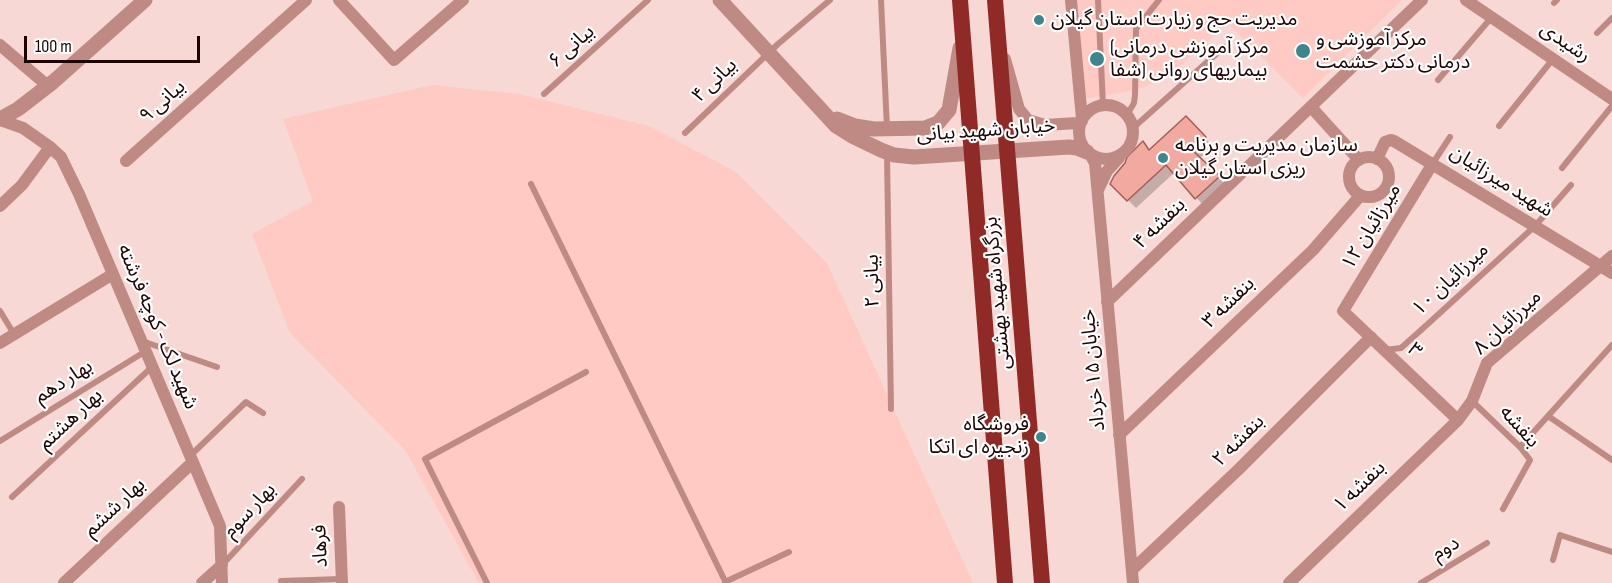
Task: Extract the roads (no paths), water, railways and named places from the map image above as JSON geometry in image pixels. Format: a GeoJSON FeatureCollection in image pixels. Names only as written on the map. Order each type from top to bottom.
{"type":"FeatureCollection","features":[{"type":"Feature","properties":{"kind":"highway","name":"بزرگراه شهید بهشتی"},"geometry":{"type":"LineString","coordinates":[[960,0],[1005,583]]}},
{"type":"Feature","properties":{"kind":"highway","name":"بزرگراه شهید بهشتی"},"geometry":{"type":"LineString","coordinates":[[995,0],[1042,583]]}},
{"type":"Feature","properties":{"kind":"street"},"geometry":{"type":"LineString","coordinates":[[1,120],[48,86],[145,0]]}},
{"type":"Feature","properties":{"kind":"street","name":"بیانی ۹"},"geometry":{"type":"LineString","coordinates":[[126,161],[306,0]]}},
{"type":"Feature","properties":{"kind":"street"},"geometry":{"type":"LineString","coordinates":[[339,0],[394,60],[463,0]]}},
{"type":"Feature","properties":{"kind":"street"},"geometry":{"type":"LineString","coordinates":[[720,0],[823,113]]}},
{"type":"Feature","properties":{"kind":"street"},"geometry":{"type":"LineString","coordinates":[[1071,0],[1082,120],[1079,136],[1088,153],[1106,160],[1116,158],[1125,152]]}},
{"type":"Feature","properties":{"kind":"street","name":"بنفشه ۴"},"geometry":{"type":"LineString","coordinates":[[1107,302],[1422,0]]}},
{"type":"Feature","properties":{"kind":"street","name":"رشیدی"},"geometry":{"type":"LineString","coordinates":[[1466,0],[1612,99]]}},
{"type":"Feature","properties":{"kind":"street","name":"خیابان شهید بیانی"},"geometry":{"type":"LineString","coordinates":[[998,31],[1018,105],[1026,118],[1041,125],[1077,123],[1082,120]]}},
{"type":"Feature","properties":{"kind":"street","name":"خیابان شهید بیانی"},"geometry":{"type":"LineString","coordinates":[[823,113],[855,126],[886,129],[928,128],[943,119],[950,106],[963,34]]}},
{"type":"Feature","properties":{"kind":"street"},"geometry":{"type":"LineString","coordinates":[[0,45],[48,86]]}},
{"type":"Feature","properties":{"kind":"street"},"geometry":{"type":"LineString","coordinates":[[1082,120],[1092,109],[1103,105],[1117,107],[1127,116],[1133,128],[1132,141],[1107,171],[1097,194]]}},
{"type":"Feature","properties":{"kind":"street"},"geometry":{"type":"LineString","coordinates":[[1311,107],[1359,160]]}},
{"type":"Feature","properties":{"kind":"street","name":"خیابان شهید بیانی"},"geometry":{"type":"LineString","coordinates":[[823,113],[836,126],[852,136],[887,152],[914,157],[1074,147],[1088,153]]}},
{"type":"Feature","properties":{"kind":"street","name":"شهید لک - کوچه فرشته"},"geometry":{"type":"LineString","coordinates":[[1,120],[23,128],[61,157],[144,345],[220,526],[222,583]]}},
{"type":"Feature","properties":{"kind":"street","name":"شهید میرزائیان"},"geometry":{"type":"LineString","coordinates":[[1377,159],[1385,142],[1391,140],[1433,163],[1607,270]]}},
{"type":"Feature","properties":{"kind":"street"},"geometry":{"type":"LineString","coordinates":[[0,206],[22,185],[50,147]]}},
{"type":"Feature","properties":{"kind":"street","name":"خیابان ۱۵ خرداد"},"geometry":{"type":"LineString","coordinates":[[1088,153],[1095,163],[1133,583]]}},
{"type":"Feature","properties":{"kind":"street"},"geometry":{"type":"LineString","coordinates":[[1368,157],[1377,159],[1388,170],[1387,186],[1376,196],[1360,196],[1351,187],[1349,178],[1352,166],[1368,157]]}},
{"type":"Feature","properties":{"kind":"street","name":"میرزائیان ۱۲"},"geometry":{"type":"LineString","coordinates":[[1343,311],[1433,163]]}},
{"type":"Feature","properties":{"kind":"street","name":"بنفشه ۳"},"geometry":{"type":"LineString","coordinates":[[1119,435],[1313,250],[1360,196]]}},
{"type":"Feature","properties":{"kind":"street","name":"میرزائیان ۸"},"geometry":{"type":"LineString","coordinates":[[1458,420],[1472,401],[1487,363],[1607,270],[1612,256]]}},
{"type":"Feature","properties":{"kind":"street"},"geometry":{"type":"LineString","coordinates":[[0,344],[113,274]]}},
{"type":"Feature","properties":{"kind":"street","name":"۳"},"geometry":{"type":"LineString","coordinates":[[1343,311],[1458,420]]}},
{"type":"Feature","properties":{"kind":"street","name":"بنفشه ۲"},"geometry":{"type":"LineString","coordinates":[[1132,570],[1239,469],[1371,337]]}},
{"type":"Feature","properties":{"kind":"street","name":"بنفشه ۱"},"geometry":{"type":"LineString","coordinates":[[1289,583],[1458,420]]}},
{"type":"Feature","properties":{"kind":"street","name":"بهار ششم"},"geometry":{"type":"LineString","coordinates":[[64,583],[192,459]]}},
{"type":"Feature","properties":{"kind":"street","name":"فرهاد"},"geometry":{"type":"LineString","coordinates":[[339,507],[342,581]]}},
{"type":"Feature","properties":{"kind":"street"},"geometry":{"type":"LineString","coordinates":[[202,583],[222,565]]}},
{"type":"Feature","properties":{"kind":"lane","name":"بیانی ۶"},"geometry":{"type":"LineString","coordinates":[[544,94],[648,0]]}},
{"type":"Feature","properties":{"kind":"lane","name":"بیانی ۴"},"geometry":{"type":"LineString","coordinates":[[685,133],[769,53],[830,0]]}},
{"type":"Feature","properties":{"kind":"lane"},"geometry":{"type":"LineString","coordinates":[[881,0],[886,129]]}},
{"type":"Feature","properties":{"kind":"lane"},"geometry":{"type":"LineString","coordinates":[[1098,0],[1103,105]]}},
{"type":"Feature","properties":{"kind":"lane"},"geometry":{"type":"LineString","coordinates":[[1127,116],[1134,103],[1135,95],[1136,29],[1159,0]]}},
{"type":"Feature","properties":{"kind":"lane"},"geometry":{"type":"LineString","coordinates":[[1438,80],[1491,18]]}},
{"type":"Feature","properties":{"kind":"lane"},"geometry":{"type":"LineString","coordinates":[[1597,33],[1612,18]]}},
{"type":"Feature","properties":{"kind":"lane"},"geometry":{"type":"LineString","coordinates":[[1133,128],[1224,47]]}},
{"type":"Feature","properties":{"kind":"lane"},"geometry":{"type":"LineString","coordinates":[[1499,126],[1553,59]]}},
{"type":"Feature","properties":{"kind":"lane"},"geometry":{"type":"LineString","coordinates":[[1562,168],[1612,106]]}},
{"type":"Feature","properties":{"kind":"lane"},"geometry":{"type":"LineString","coordinates":[[1433,163],[1450,137]]}},
{"type":"Feature","properties":{"kind":"lane","name":"بیانی ۲"},"geometry":{"type":"LineString","coordinates":[[887,152],[891,409]]}},
{"type":"Feature","properties":{"kind":"lane"},"geometry":{"type":"LineString","coordinates":[[531,184],[725,582],[789,552]]}},
{"type":"Feature","properties":{"kind":"lane","name":"میرزائیان ۱۰"},"geometry":{"type":"LineString","coordinates":[[1384,350],[1401,348],[1535,226],[1571,185]]}},
{"type":"Feature","properties":{"kind":"lane"},"geometry":{"type":"LineString","coordinates":[[0,311],[15,334]]}},
{"type":"Feature","properties":{"kind":"lane"},"geometry":{"type":"LineString","coordinates":[[144,345],[217,367]]}},
{"type":"Feature","properties":{"kind":"lane","name":"بهار دهم"},"geometry":{"type":"LineString","coordinates":[[0,441],[144,345]]}},
{"type":"Feature","properties":{"kind":"lane"},"geometry":{"type":"LineString","coordinates":[[1520,447],[1612,345]]}},
{"type":"Feature","properties":{"kind":"lane","name":"بهار هشتم"},"geometry":{"type":"LineString","coordinates":[[12,497],[153,366]]}},
{"type":"Feature","properties":{"kind":"lane"},"geometry":{"type":"LineString","coordinates":[[487,583],[425,459],[586,372]]}},
{"type":"Feature","properties":{"kind":"lane","name":"بنفشه"},"geometry":{"type":"LineString","coordinates":[[1472,401],[1520,447],[1530,460],[1503,509]]}},
{"type":"Feature","properties":{"kind":"lane"},"geometry":{"type":"LineString","coordinates":[[192,459],[246,402],[263,413]]}},
{"type":"Feature","properties":{"kind":"lane"},"geometry":{"type":"LineString","coordinates":[[1548,416],[1612,460]]}},
{"type":"Feature","properties":{"kind":"lane","name":"بهار سوم"},"geometry":{"type":"LineString","coordinates":[[222,565],[303,479]]}},
{"type":"Feature","properties":{"kind":"lane"},"geometry":{"type":"LineString","coordinates":[[1553,560],[1560,535],[1612,552]]}},
{"type":"Feature","properties":{"kind":"lane","name":"دوم"},"geometry":{"type":"LineString","coordinates":[[1421,583],[1487,543]]}},
{"type":"Feature","properties":{"kind":"lane"},"geometry":{"type":"LineString","coordinates":[[281,581],[342,581]]}},
{"type":"Feature","properties":{"kind":"place","name":"مدیریت حج و زیارت استان گیلان"},"geometry":{"type":"Point","coordinates":[1039,20]}},
{"type":"Feature","properties":{"kind":"place","name":"مرکز آموزشی و ‌درمانی دکتر حشمت"},"geometry":{"type":"Point","coordinates":[1303,51]}},
{"type":"Feature","properties":{"kind":"place","name":"(مرکز آموزشی درمانی بیماریهای روانی (شفا"},"geometry":{"type":"Point","coordinates":[1097,59]}},
{"type":"Feature","properties":{"kind":"place","name":"سازمان مدیریت و برنامه ریزی استان گیلان"},"geometry":{"type":"Point","coordinates":[1163,158]}},
{"type":"Feature","properties":{"kind":"place","name":"فروشگاه زنجیره ای اتکا"},"geometry":{"type":"Point","coordinates":[1041,437]}}]}
